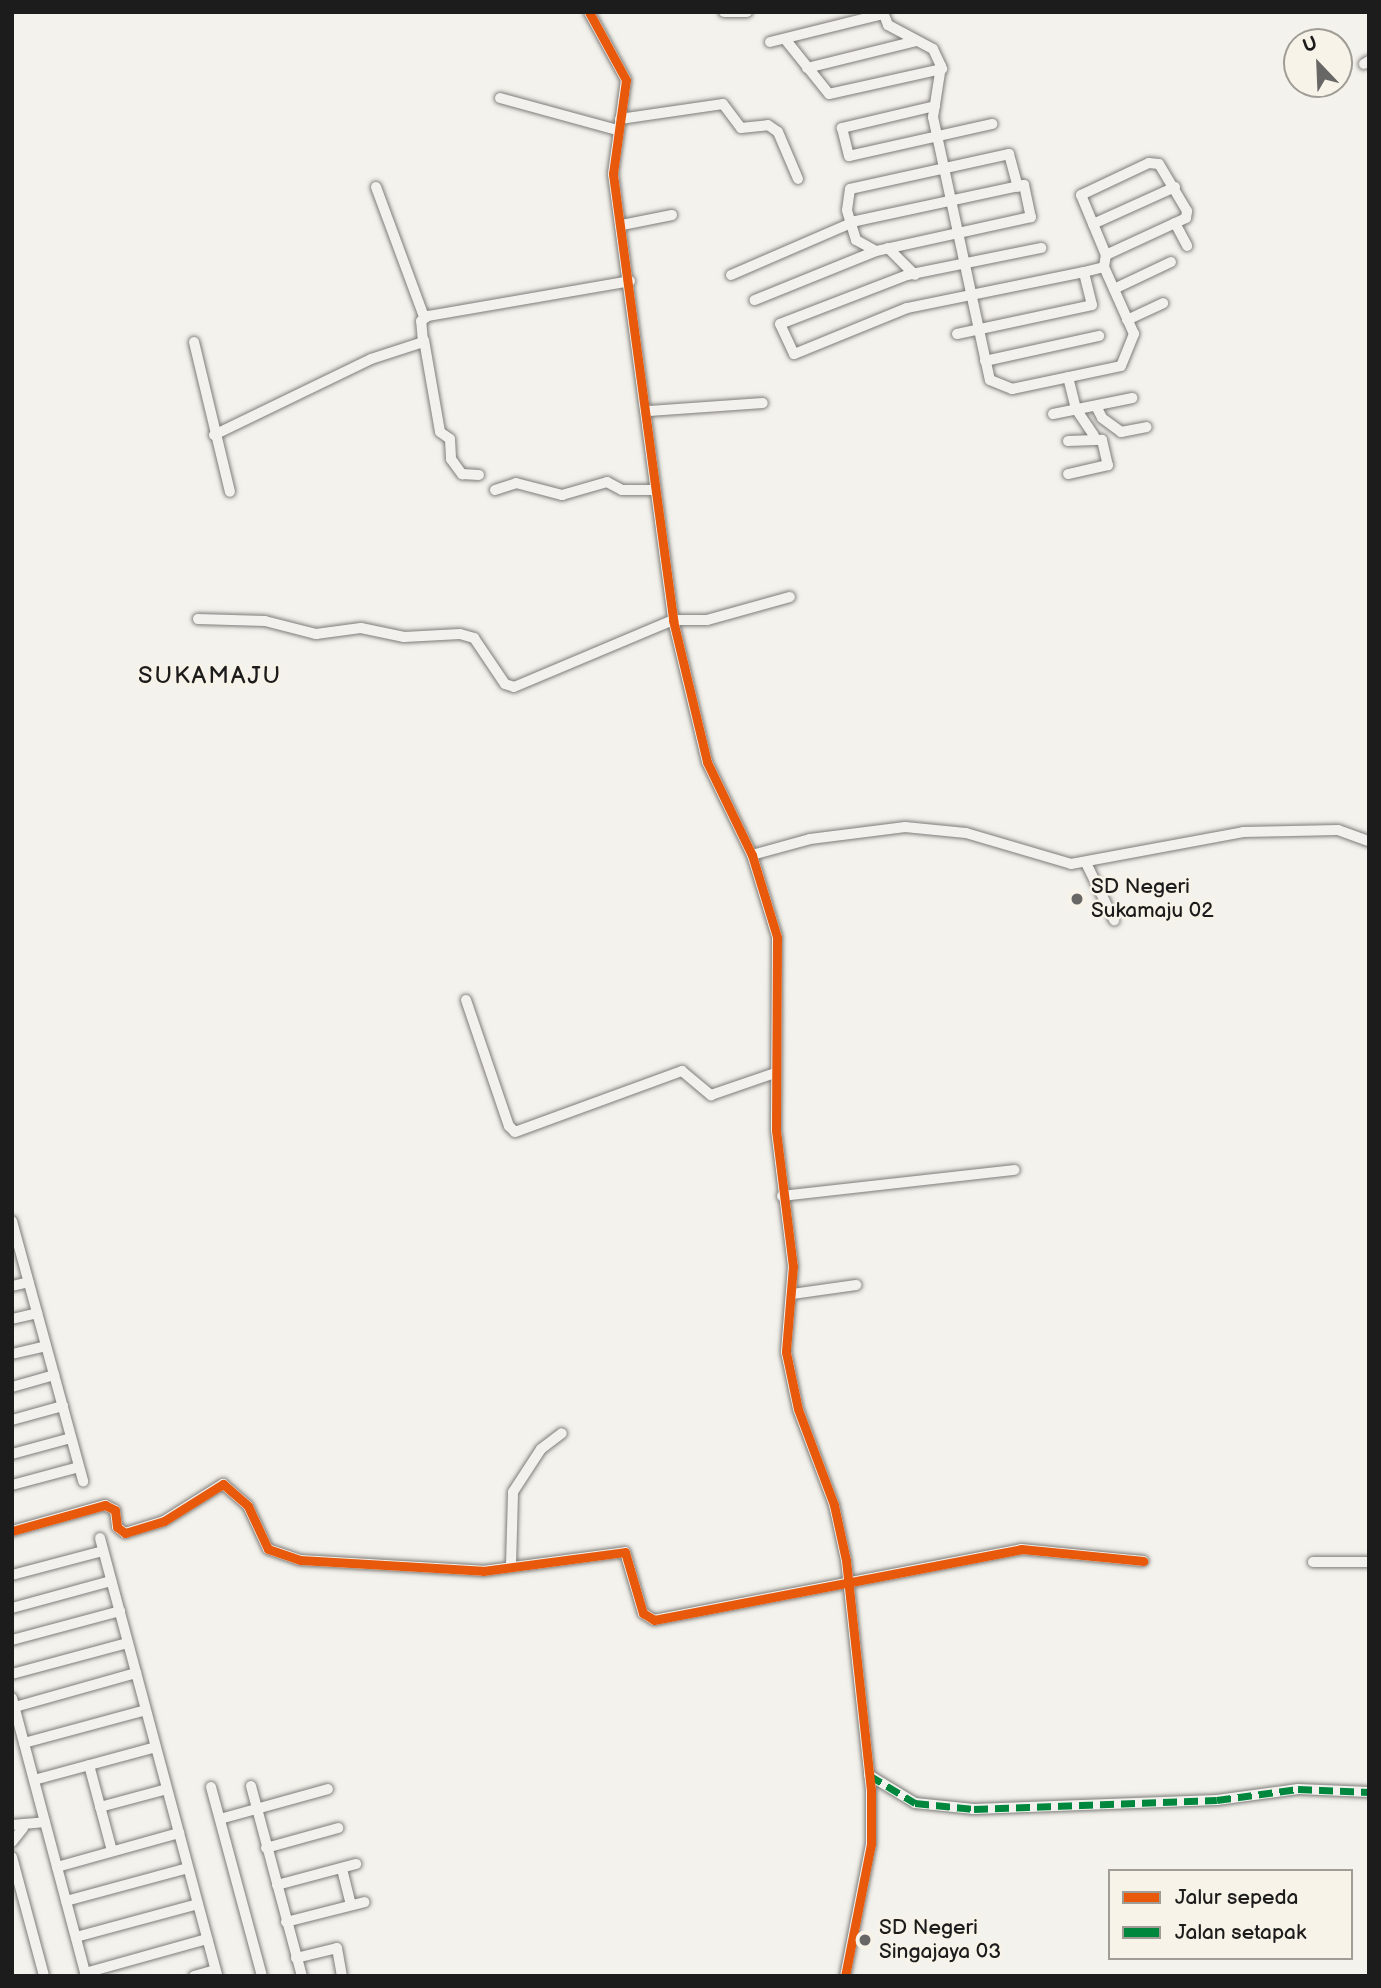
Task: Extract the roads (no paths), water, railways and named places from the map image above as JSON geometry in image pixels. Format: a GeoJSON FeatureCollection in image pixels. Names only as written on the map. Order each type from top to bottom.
{"type":"FeatureCollection","features":[{"type":"Feature","properties":{"kind":"street"},"geometry":{"type":"LineString","coordinates":[[589,12],[624,71],[613,174],[649,411],[652,490],[661,502],[673,620],[708,762],[752,855],[778,949],[775,1073],[782,1196],[792,1294],[788,1369],[834,1505],[849,1584],[869,1775],[871,1844],[845,1976]]}},
{"type":"Feature","properties":{"kind":"street"},"geometry":{"type":"LineString","coordinates":[[724,12],[747,12]]}},
{"type":"Feature","properties":{"kind":"street"},"geometry":{"type":"LineString","coordinates":[[770,42],[883,13],[888,25],[936,52],[942,69],[935,106],[936,138],[990,380],[1012,389],[1121,366],[1134,334],[1104,268],[1106,255],[1081,195],[1149,163],[1166,170],[1187,211],[1186,218],[1106,255]]}},
{"type":"Feature","properties":{"kind":"street"},"geometry":{"type":"LineString","coordinates":[[785,39],[832,95],[942,69]]}},
{"type":"Feature","properties":{"kind":"street"},"geometry":{"type":"LineString","coordinates":[[807,68],[916,41]]}},
{"type":"Feature","properties":{"kind":"street"},"geometry":{"type":"LineString","coordinates":[[500,98],[619,124],[723,104],[741,128],[774,127],[798,179]]}},
{"type":"Feature","properties":{"kind":"street"},"geometry":{"type":"LineString","coordinates":[[935,106],[841,130],[853,157],[992,124]]}},
{"type":"Feature","properties":{"kind":"street"},"geometry":{"type":"LineString","coordinates":[[876,251],[856,240],[851,225],[850,189],[1009,154],[1017,187]]}},
{"type":"Feature","properties":{"kind":"street"},"geometry":{"type":"LineString","coordinates":[[731,275],[851,225],[1024,185],[1031,217],[876,251],[755,300]]}},
{"type":"Feature","properties":{"kind":"street"},"geometry":{"type":"LineString","coordinates":[[376,187],[424,317],[424,340],[440,432],[450,439],[451,459],[463,475],[479,475]]}},
{"type":"Feature","properties":{"kind":"street"},"geometry":{"type":"LineString","coordinates":[[1093,224],[1175,187]]}},
{"type":"Feature","properties":{"kind":"street"},"geometry":{"type":"LineString","coordinates":[[622,225],[672,215]]}},
{"type":"Feature","properties":{"kind":"street"},"geometry":{"type":"LineString","coordinates":[[1175,223],[1187,246]]}},
{"type":"Feature","properties":{"kind":"street"},"geometry":{"type":"LineString","coordinates":[[888,248],[915,275]]}},
{"type":"Feature","properties":{"kind":"street"},"geometry":{"type":"LineString","coordinates":[[1041,248],[915,275],[780,324],[794,354],[907,308],[1104,268]]}},
{"type":"Feature","properties":{"kind":"street"},"geometry":{"type":"LineString","coordinates":[[1114,289],[1171,262]]}},
{"type":"Feature","properties":{"kind":"street"},"geometry":{"type":"LineString","coordinates":[[957,334],[1092,304],[1084,272]]}},
{"type":"Feature","properties":{"kind":"street"},"geometry":{"type":"LineString","coordinates":[[424,317],[630,281]]}},
{"type":"Feature","properties":{"kind":"street"},"geometry":{"type":"LineString","coordinates":[[1127,320],[1163,303]]}},
{"type":"Feature","properties":{"kind":"street"},"geometry":{"type":"LineString","coordinates":[[985,361],[1099,336]]}},
{"type":"Feature","properties":{"kind":"street"},"geometry":{"type":"LineString","coordinates":[[214,435],[371,359],[424,340]]}},
{"type":"Feature","properties":{"kind":"street"},"geometry":{"type":"LineString","coordinates":[[194,342],[214,435],[230,492]]}},
{"type":"Feature","properties":{"kind":"street"},"geometry":{"type":"LineString","coordinates":[[1068,474],[1108,465],[1102,440],[1094,436],[1076,409],[1069,377]]}},
{"type":"Feature","properties":{"kind":"street"},"geometry":{"type":"LineString","coordinates":[[1053,414],[1132,398]]}},
{"type":"Feature","properties":{"kind":"street"},"geometry":{"type":"LineString","coordinates":[[649,411],[763,402]]}},
{"type":"Feature","properties":{"kind":"street"},"geometry":{"type":"LineString","coordinates":[[1096,405],[1102,418],[1121,432],[1147,428]]}},
{"type":"Feature","properties":{"kind":"street"},"geometry":{"type":"LineString","coordinates":[[1068,440],[1094,436]]}},
{"type":"Feature","properties":{"kind":"street"},"geometry":{"type":"LineString","coordinates":[[495,490],[516,483],[562,495],[607,482],[622,490],[652,490]]}},
{"type":"Feature","properties":{"kind":"street"},"geometry":{"type":"LineString","coordinates":[[198,619],[265,621],[316,634],[360,628],[404,637],[460,634],[474,638],[510,687],[673,620],[707,620],[790,597]]}},
{"type":"Feature","properties":{"kind":"street"},"geometry":{"type":"LineString","coordinates":[[752,855],[810,839],[905,827],[966,833],[1063,863],[1086,863],[1243,832],[1338,830],[1369,841]]}},
{"type":"Feature","properties":{"kind":"street"},"geometry":{"type":"LineString","coordinates":[[1086,863],[1114,920]]}},
{"type":"Feature","properties":{"kind":"street"},"geometry":{"type":"LineString","coordinates":[[466,1000],[509,1126],[515,1132],[682,1070],[711,1094],[775,1073]]}},
{"type":"Feature","properties":{"kind":"street"},"geometry":{"type":"LineString","coordinates":[[782,1196],[1016,1170]]}},
{"type":"Feature","properties":{"kind":"street"},"geometry":{"type":"LineString","coordinates":[[12,1220],[15,1243],[29,1282],[83,1481]]}},
{"type":"Feature","properties":{"kind":"street"},"geometry":{"type":"LineString","coordinates":[[12,1286],[29,1282]]}},
{"type":"Feature","properties":{"kind":"street"},"geometry":{"type":"LineString","coordinates":[[792,1294],[856,1285]]}},
{"type":"Feature","properties":{"kind":"street"},"geometry":{"type":"LineString","coordinates":[[12,1320],[37,1313]]}},
{"type":"Feature","properties":{"kind":"street"},"geometry":{"type":"LineString","coordinates":[[12,1354],[46,1346]]}},
{"type":"Feature","properties":{"kind":"street"},"geometry":{"type":"LineString","coordinates":[[12,1387],[54,1375]]}},
{"type":"Feature","properties":{"kind":"street"},"geometry":{"type":"LineString","coordinates":[[12,1420],[62,1406]]}},
{"type":"Feature","properties":{"kind":"street"},"geometry":{"type":"LineString","coordinates":[[511,1565],[513,1492],[541,1449],[562,1433]]}},
{"type":"Feature","properties":{"kind":"street"},"geometry":{"type":"LineString","coordinates":[[12,1454],[71,1438]]}},
{"type":"Feature","properties":{"kind":"street"},"geometry":{"type":"LineString","coordinates":[[12,1485],[79,1467]]}},
{"type":"Feature","properties":{"kind":"street"},"geometry":{"type":"LineString","coordinates":[[12,1531],[106,1505],[115,1510],[117,1527],[125,1533],[155,1526],[223,1484],[248,1506],[268,1549],[300,1560],[444,1571],[625,1552],[643,1614],[654,1620],[1039,1547],[1143,1562]]}},
{"type":"Feature","properties":{"kind":"street"},"geometry":{"type":"LineString","coordinates":[[100,1538],[216,1973],[194,1976]]}},
{"type":"Feature","properties":{"kind":"street"},"geometry":{"type":"LineString","coordinates":[[12,1575],[103,1551]]}},
{"type":"Feature","properties":{"kind":"street"},"geometry":{"type":"LineString","coordinates":[[1313,1562],[1369,1562]]}},
{"type":"Feature","properties":{"kind":"street"},"geometry":{"type":"LineString","coordinates":[[12,1608],[111,1581]]}},
{"type":"Feature","properties":{"kind":"street"},"geometry":{"type":"LineString","coordinates":[[12,1640],[120,1611]]}},
{"type":"Feature","properties":{"kind":"street"},"geometry":{"type":"LineString","coordinates":[[12,1675],[128,1643]]}},
{"type":"Feature","properties":{"kind":"street"},"geometry":{"type":"LineString","coordinates":[[136,1673],[13,1703],[85,1975],[207,1939]]}},
{"type":"Feature","properties":{"kind":"street"},"geometry":{"type":"LineString","coordinates":[[24,1743],[146,1710]]}},
{"type":"Feature","properties":{"kind":"street"},"geometry":{"type":"LineString","coordinates":[[34,1780],[156,1747]]}},
{"type":"Feature","properties":{"kind":"street"},"geometry":{"type":"LineString","coordinates":[[89,1765],[112,1851]]}},
{"type":"Feature","properties":{"kind":"street"},"geometry":{"type":"LineString","coordinates":[[869,1775],[915,1803],[974,1809],[1217,1800],[1298,1789],[1369,1792]]}},
{"type":"Feature","properties":{"kind":"street"},"geometry":{"type":"LineString","coordinates":[[251,1786],[255,1810],[302,1976]]}},
{"type":"Feature","properties":{"kind":"street"},"geometry":{"type":"LineString","coordinates":[[211,1787],[262,1976]]}},
{"type":"Feature","properties":{"kind":"street"},"geometry":{"type":"LineString","coordinates":[[100,1807],[167,1789]]}},
{"type":"Feature","properties":{"kind":"street"},"geometry":{"type":"LineString","coordinates":[[220,1819],[328,1789]]}},
{"type":"Feature","properties":{"kind":"street"},"geometry":{"type":"LineString","coordinates":[[12,1842],[18,1827],[45,1822]]}},
{"type":"Feature","properties":{"kind":"street"},"geometry":{"type":"LineString","coordinates":[[266,1847],[338,1828]]}},
{"type":"Feature","properties":{"kind":"street"},"geometry":{"type":"LineString","coordinates":[[57,1867],[179,1833]]}},
{"type":"Feature","properties":{"kind":"street"},"geometry":{"type":"LineString","coordinates":[[12,1857],[44,1976]]}},
{"type":"Feature","properties":{"kind":"street"},"geometry":{"type":"LineString","coordinates":[[277,1885],[356,1864]]}},
{"type":"Feature","properties":{"kind":"street"},"geometry":{"type":"LineString","coordinates":[[66,1901],[188,1868]]}},
{"type":"Feature","properties":{"kind":"street"},"geometry":{"type":"LineString","coordinates":[[342,1869],[351,1905]]}},
{"type":"Feature","properties":{"kind":"street"},"geometry":{"type":"LineString","coordinates":[[286,1922],[365,1902]]}},
{"type":"Feature","properties":{"kind":"street"},"geometry":{"type":"LineString","coordinates":[[76,1937],[198,1904]]}},
{"type":"Feature","properties":{"kind":"street"},"geometry":{"type":"LineString","coordinates":[[296,1958],[337,1948],[342,1976]]}},
{"type":"Feature","properties":{"kind":"place","name":"SD Negeri Sukamaju 02"},"geometry":{"type":"Point","coordinates":[1077,899]}},
{"type":"Feature","properties":{"kind":"place","name":"SD Negeri Singajaya 03"},"geometry":{"type":"Point","coordinates":[865,1940]}},
{"type":"Feature","properties":{"kind":"district","name":"SUKAMAJU"},"geometry":{"type":"Point","coordinates":[210,676]}}]}
